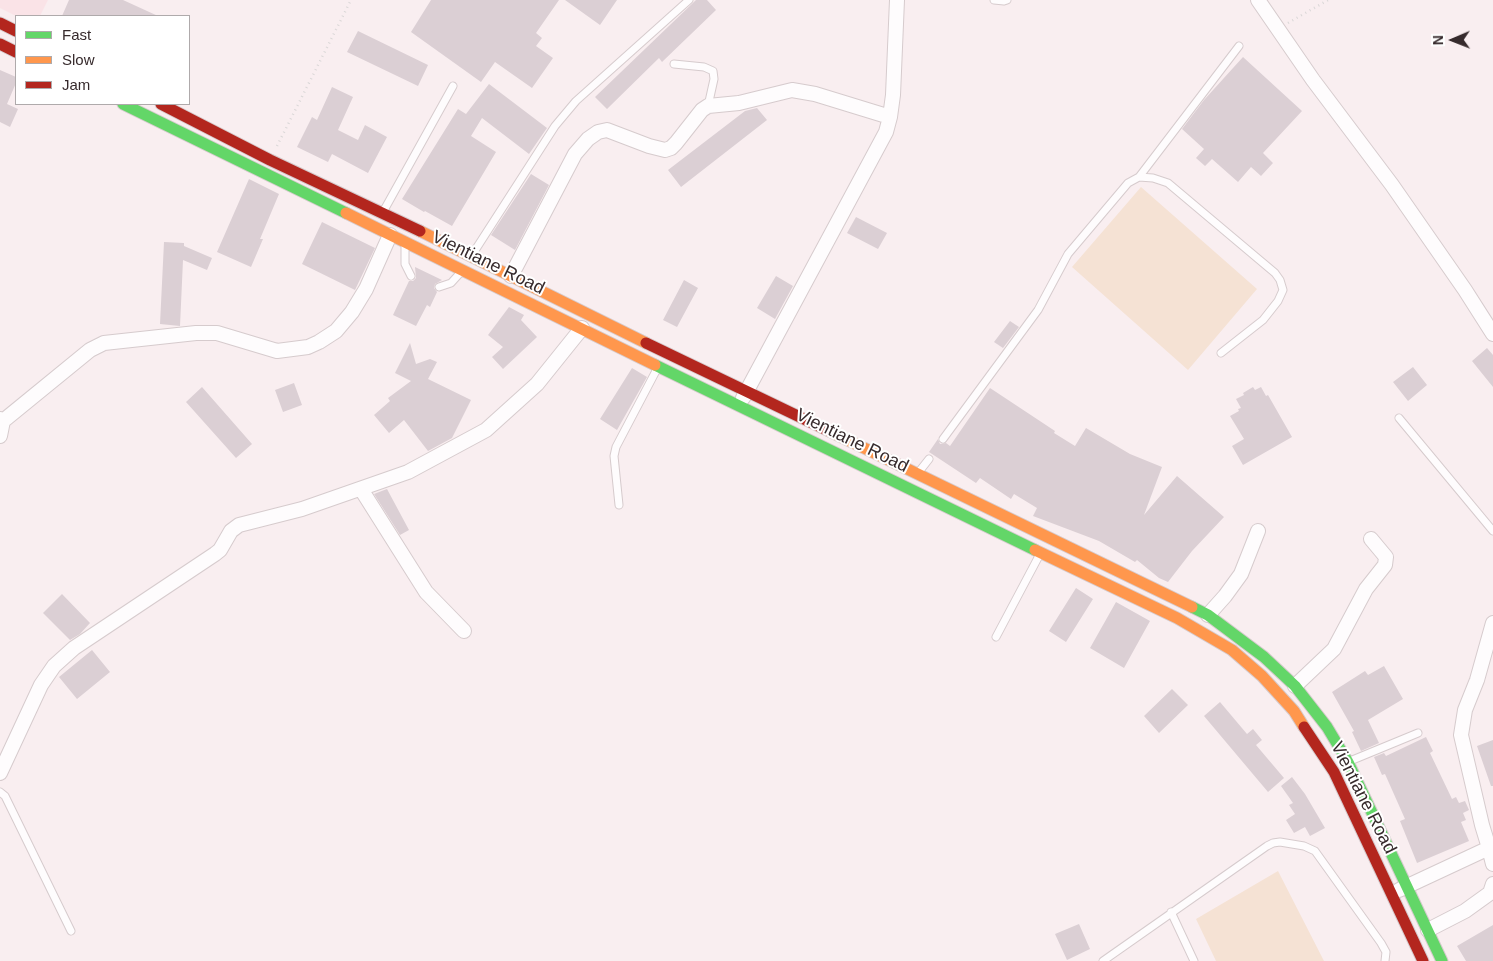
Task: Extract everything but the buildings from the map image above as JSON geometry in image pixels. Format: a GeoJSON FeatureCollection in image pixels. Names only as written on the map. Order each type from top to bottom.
{"type":"FeatureCollection","features":[{"type":"Feature","properties":{"kind":"main road"},"geometry":{"type":"LineString","coordinates":[[0,24],[15,31]]}},
{"type":"Feature","properties":{"kind":"main road"},"geometry":{"type":"LineString","coordinates":[[0,44],[15,52]]}},
{"type":"Feature","properties":{"kind":"main road","name":"Vientiane Road"},"geometry":{"type":"LineString","coordinates":[[125,105],[740,406],[1042,551],[1177,618],[1232,650],[1262,676],[1294,711],[1334,772],[1423,961]]}},
{"type":"Feature","properties":{"kind":"main road"},"geometry":{"type":"LineString","coordinates":[[163,105],[270,160],[1208,615],[1236,634],[1295,686],[1327,727],[1348,762],[1442,961]]}},
{"type":"Feature","properties":{"kind":"street"},"geometry":{"type":"LineString","coordinates":[[740,406],[882,142],[890,117],[893,95],[897,0]]}},
{"type":"Feature","properties":{"kind":"street"},"geometry":{"type":"LineString","coordinates":[[1258,0],[1313,80],[1392,185],[1465,290],[1493,334]]}},
{"type":"Feature","properties":{"kind":"street"},"geometry":{"type":"LineString","coordinates":[[511,276],[575,154],[588,138],[598,132],[607,130],[664,150],[671,148],[676,143],[702,110],[708,106],[739,103],[792,90],[815,94],[890,117]]}},
{"type":"Feature","properties":{"kind":"street"},"geometry":{"type":"LineString","coordinates":[[0,436],[2,420],[90,350],[104,343],[196,333],[217,333],[277,351],[308,347],[320,342],[336,331],[352,312],[366,289],[390,234]]}},
{"type":"Feature","properties":{"kind":"street"},"geometry":{"type":"LineString","coordinates":[[0,773],[41,685],[54,666],[74,648],[215,554],[220,550],[231,531],[239,525],[302,509],[408,472],[486,430],[537,384],[582,328]]}},
{"type":"Feature","properties":{"kind":"street"},"geometry":{"type":"LineString","coordinates":[[361,489],[426,592],[464,631]]}},
{"type":"Feature","properties":{"kind":"street"},"geometry":{"type":"LineString","coordinates":[[1208,615],[1241,574],[1258,531]]}},
{"type":"Feature","properties":{"kind":"street"},"geometry":{"type":"LineString","coordinates":[[1295,686],[1334,648],[1366,589],[1385,565],[1386,557],[1371,539]]}},
{"type":"Feature","properties":{"kind":"street"},"geometry":{"type":"LineString","coordinates":[[1493,623],[1477,680],[1465,710],[1461,735],[1482,825],[1491,846],[1493,864]]}},
{"type":"Feature","properties":{"kind":"street"},"geometry":{"type":"LineString","coordinates":[[1392,894],[1491,846]]}},
{"type":"Feature","properties":{"kind":"street"},"geometry":{"type":"LineString","coordinates":[[1428,930],[1465,911],[1490,892],[1493,884]]}},
{"type":"Feature","properties":{"kind":"lane"},"geometry":{"type":"LineString","coordinates":[[471,256],[555,126],[571,107],[689,0]]}},
{"type":"Feature","properties":{"kind":"lane"},"geometry":{"type":"LineString","coordinates":[[994,0],[1007,0]]}},
{"type":"Feature","properties":{"kind":"lane"},"geometry":{"type":"LineString","coordinates":[[943,439],[1038,310],[1068,254],[1128,183],[1139,177],[1240,46]]}},
{"type":"Feature","properties":{"kind":"lane"},"geometry":{"type":"LineString","coordinates":[[674,64],[704,67],[712,71],[714,79],[708,106]]}},
{"type":"Feature","properties":{"kind":"lane"},"geometry":{"type":"LineString","coordinates":[[382,213],[454,86]]}},
{"type":"Feature","properties":{"kind":"lane"},"geometry":{"type":"LineString","coordinates":[[1139,177],[1153,178],[1168,183],[1275,273],[1280,280],[1282,290],[1278,301],[1263,320],[1221,353]]}},
{"type":"Feature","properties":{"kind":"lane"},"geometry":{"type":"LineString","coordinates":[[405,242],[405,264],[411,276]]}},
{"type":"Feature","properties":{"kind":"lane"},"geometry":{"type":"LineString","coordinates":[[439,287],[451,283],[463,270]]}},
{"type":"Feature","properties":{"kind":"lane"},"geometry":{"type":"LineString","coordinates":[[619,505],[614,456],[616,447],[659,366]]}},
{"type":"Feature","properties":{"kind":"lane"},"geometry":{"type":"LineString","coordinates":[[1400,418],[1493,531]]}},
{"type":"Feature","properties":{"kind":"lane"},"geometry":{"type":"LineString","coordinates":[[918,474],[929,459]]}},
{"type":"Feature","properties":{"kind":"lane"},"geometry":{"type":"LineString","coordinates":[[996,637],[1042,551]]}},
{"type":"Feature","properties":{"kind":"lane"},"geometry":{"type":"LineString","coordinates":[[1348,762],[1418,733]]}},
{"type":"Feature","properties":{"kind":"lane"},"geometry":{"type":"LineString","coordinates":[[0,792],[5,796],[71,931]]}},
{"type":"Feature","properties":{"kind":"lane"},"geometry":{"type":"LineString","coordinates":[[1103,961],[1273,843],[1280,842],[1304,846],[1315,851],[1381,943],[1386,952],[1385,961]]}},
{"type":"Feature","properties":{"kind":"lane"},"geometry":{"type":"LineString","coordinates":[[1171,912],[1194,961]]}},
{"type":"Feature","properties":{"kind":"path"},"geometry":{"type":"LineString","coordinates":[[270,160],[351,0]]}},
{"type":"Feature","properties":{"kind":"path"},"geometry":{"type":"LineString","coordinates":[[1278,29],[1328,0]]}},
{"type":"Feature","properties":{"kind":"shaded area"},"geometry":{"type":"Polygon","coordinates":[[[0,0],[48,0],[40,15],[15,16],[0,8],[0,0]]]}},
{"type":"Feature","properties":{"kind":"shaded area"},"geometry":{"type":"Polygon","coordinates":[[[1141,187],[1257,289],[1188,370],[1072,267],[1141,187]]]}},
{"type":"Feature","properties":{"kind":"shaded area"},"geometry":{"type":"Polygon","coordinates":[[[1278,871],[1324,961],[1216,961],[1196,919],[1278,871]]]}},
{"type":"Feature","properties":{"kind":"traffic: fast"},"geometry":{"type":"LineString","coordinates":[[125,105],[346,213]]}},
{"type":"Feature","properties":{"kind":"traffic: fast"},"geometry":{"type":"LineString","coordinates":[[655,365],[1035,550]]}},
{"type":"Feature","properties":{"kind":"traffic: fast"},"geometry":{"type":"LineString","coordinates":[[1192,607],[1208,615],[1264,657],[1295,686],[1327,727],[1348,762],[1442,961]]}},
{"type":"Feature","properties":{"kind":"traffic: slow"},"geometry":{"type":"LineString","coordinates":[[346,213],[655,365]]}},
{"type":"Feature","properties":{"kind":"traffic: slow"},"geometry":{"type":"LineString","coordinates":[[420,231],[646,343]]}},
{"type":"Feature","properties":{"kind":"traffic: slow"},"geometry":{"type":"LineString","coordinates":[[829,431],[1192,607]]}},
{"type":"Feature","properties":{"kind":"traffic: slow"},"geometry":{"type":"LineString","coordinates":[[1035,550],[1177,618],[1232,650],[1262,676],[1294,711],[1304,727]]}},
{"type":"Feature","properties":{"kind":"traffic: jam"},"geometry":{"type":"LineString","coordinates":[[0,23],[15,30]]}},
{"type":"Feature","properties":{"kind":"traffic: jam"},"geometry":{"type":"LineString","coordinates":[[0,44],[15,52]]}},
{"type":"Feature","properties":{"kind":"traffic: jam"},"geometry":{"type":"LineString","coordinates":[[163,105],[270,160],[420,231]]}},
{"type":"Feature","properties":{"kind":"traffic: jam"},"geometry":{"type":"LineString","coordinates":[[646,343],[829,431]]}},
{"type":"Feature","properties":{"kind":"traffic: jam"},"geometry":{"type":"LineString","coordinates":[[1304,727],[1334,772],[1423,961]]}}]}
